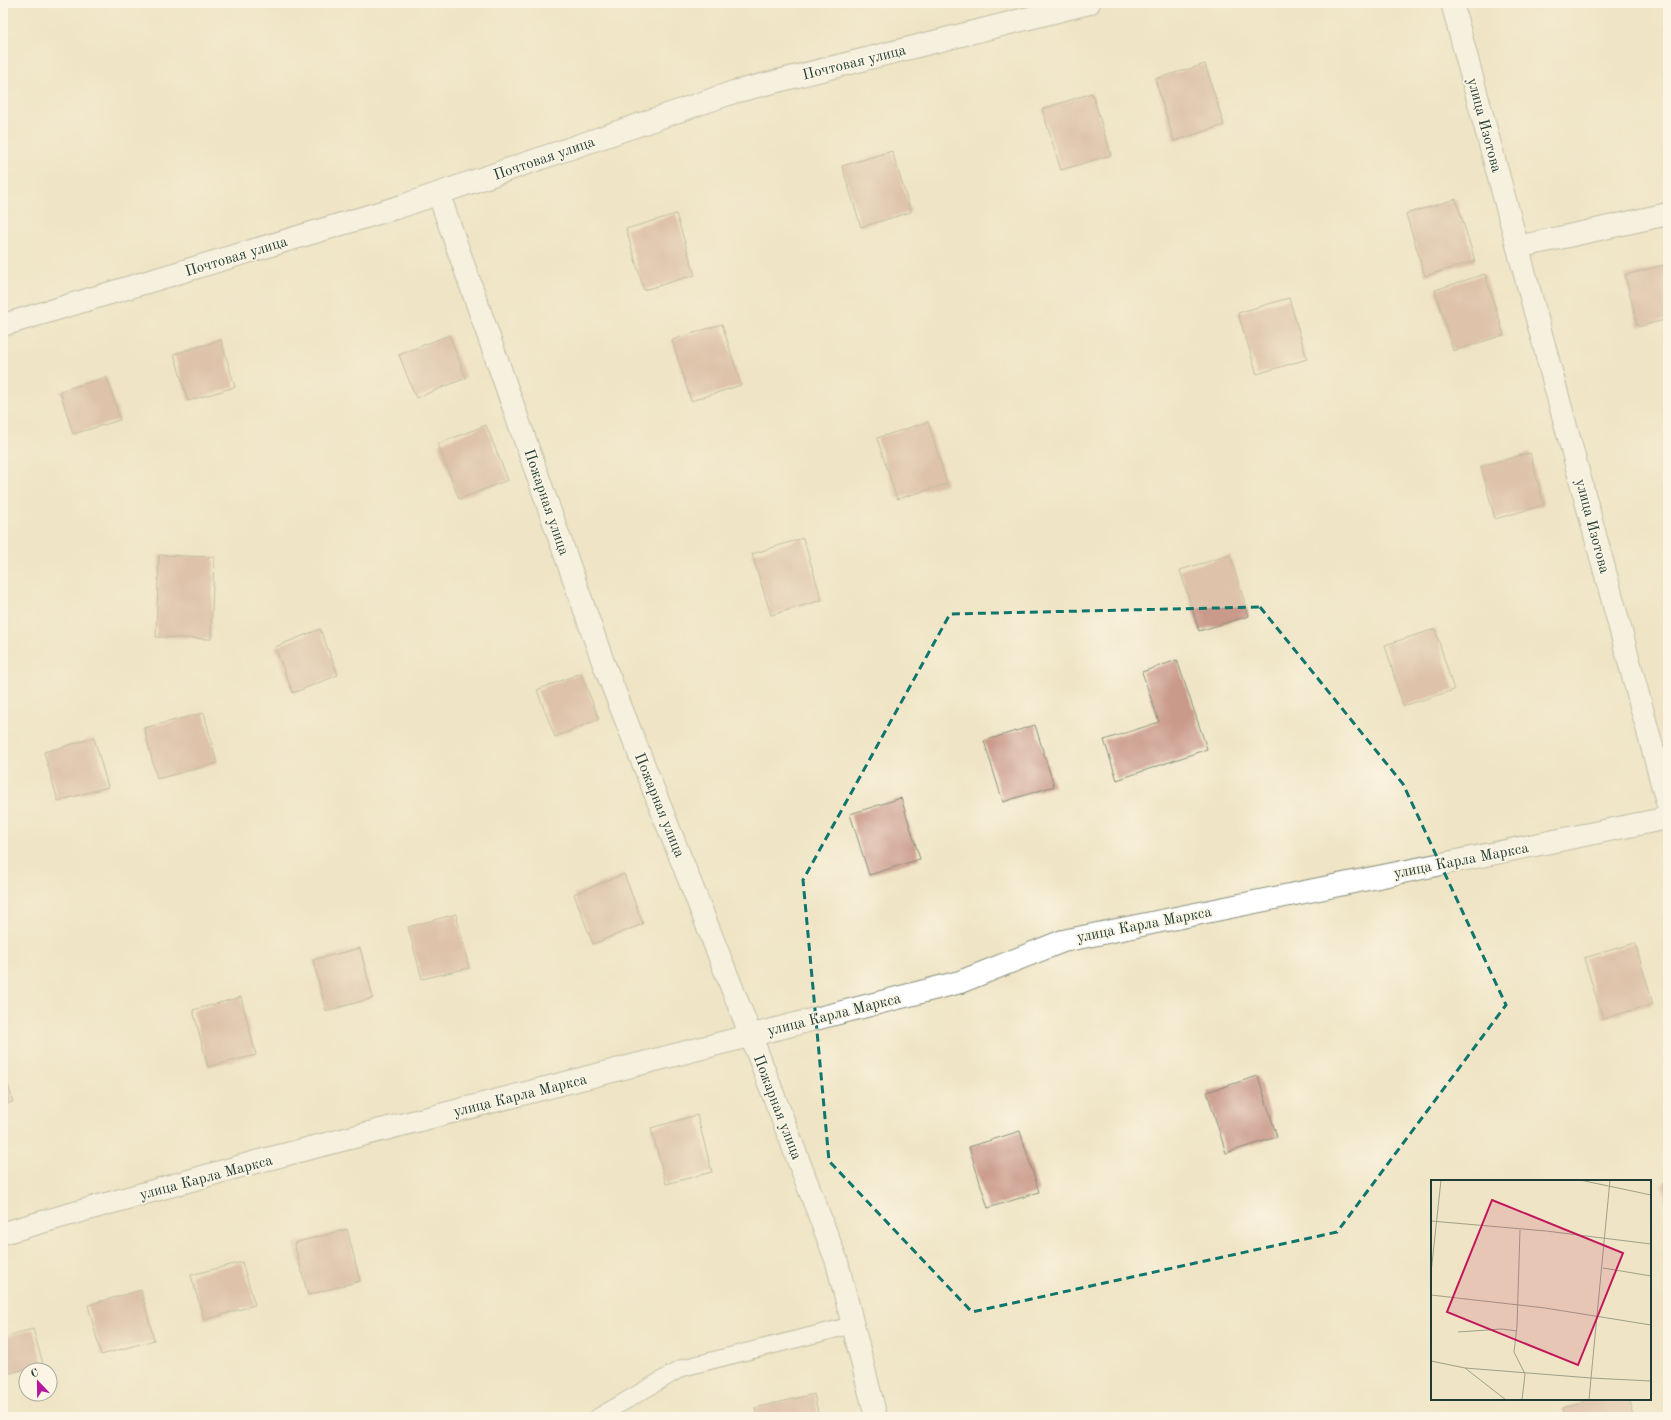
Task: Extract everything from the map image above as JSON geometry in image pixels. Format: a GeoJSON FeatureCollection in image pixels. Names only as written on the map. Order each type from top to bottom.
{"type":"FeatureCollection","features":[{"type":"Feature","properties":{"kind":"street","name":"Почтовая улица"},"geometry":{"type":"LineString","coordinates":[[3,325],[439,195],[734,92],[1089,3]]}},
{"type":"Feature","properties":{"kind":"street","name":"улица Изотова"},"geometry":{"type":"LineString","coordinates":[[1452,3],[1668,806]]}},
{"type":"Feature","properties":{"kind":"street","name":"Пожарная улица"},"geometry":{"type":"LineString","coordinates":[[439,195],[603,662],[751,1036],[837,1262],[876,1417]]}},
{"type":"Feature","properties":{"kind":"street"},"geometry":{"type":"LineString","coordinates":[[1518,247],[1668,214]]}},
{"type":"Feature","properties":{"kind":"street","name":"улица Карла Маркса"},"geometry":{"type":"LineString","coordinates":[[3,1233],[252,1164],[960,982],[1063,941],[1668,818]]}},
{"type":"Feature","properties":{"kind":"lane"},"geometry":{"type":"LineString","coordinates":[[598,1417],[682,1368],[853,1325]]}},
{"type":"Feature","properties":{"kind":"highlighted area"},"geometry":{"type":"Polygon","coordinates":[[[1260,607],[1403,784],[1506,1005],[1337,1232],[972,1312],[829,1161],[803,880],[950,614],[1260,607]]]}},
{"type":"Feature","properties":{"kind":"building"},"geometry":{"type":"Polygon","coordinates":[[[1205,64],[1224,125],[1174,141],[1155,79],[1205,64]]]}},
{"type":"Feature","properties":{"kind":"building"},"geometry":{"type":"Polygon","coordinates":[[[1092,93],[1111,155],[1061,170],[1042,109],[1092,93]]]}},
{"type":"Feature","properties":{"kind":"building"},"geometry":{"type":"Polygon","coordinates":[[[892,151],[911,212],[861,227],[842,166],[892,151]]]}},
{"type":"Feature","properties":{"kind":"building"},"geometry":{"type":"Polygon","coordinates":[[[1456,199],[1475,261],[1425,276],[1406,214],[1456,199]]]}},
{"type":"Feature","properties":{"kind":"building"},"geometry":{"type":"Polygon","coordinates":[[[676,214],[695,275],[644,290],[626,229],[676,214]]]}},
{"type":"Feature","properties":{"kind":"building"},"geometry":{"type":"Polygon","coordinates":[[[1668,264],[1668,319],[1638,327],[1625,275],[1668,264]]]}},
{"type":"Feature","properties":{"kind":"building"},"geometry":{"type":"Polygon","coordinates":[[[1485,274],[1504,335],[1453,351],[1435,290],[1485,274]]]}},
{"type":"Feature","properties":{"kind":"building"},"geometry":{"type":"Polygon","coordinates":[[[1289,298],[1307,359],[1257,374],[1238,313],[1289,298]]]}},
{"type":"Feature","properties":{"kind":"building"},"geometry":{"type":"Polygon","coordinates":[[[722,324],[741,385],[691,401],[672,340],[722,324]]]}},
{"type":"Feature","properties":{"kind":"building"},"geometry":{"type":"Polygon","coordinates":[[[449,335],[466,378],[416,398],[399,355],[449,335]]]}},
{"type":"Feature","properties":{"kind":"building"},"geometry":{"type":"Polygon","coordinates":[[[221,340],[235,387],[188,401],[174,354],[221,340]]]}},
{"type":"Feature","properties":{"kind":"building"},"geometry":{"type":"Polygon","coordinates":[[[107,377],[120,420],[73,434],[60,391],[107,377]]]}},
{"type":"Feature","properties":{"kind":"building"},"geometry":{"type":"Polygon","coordinates":[[[1668,401],[1668,415],[1664,402],[1668,401]]]}},
{"type":"Feature","properties":{"kind":"building"},"geometry":{"type":"Polygon","coordinates":[[[928,422],[947,484],[897,499],[877,438],[928,422]]]}},
{"type":"Feature","properties":{"kind":"building"},"geometry":{"type":"Polygon","coordinates":[[[486,425],[508,480],[459,499],[438,444],[486,425]]]}},
{"type":"Feature","properties":{"kind":"building"},"geometry":{"type":"Polygon","coordinates":[[[1530,453],[1544,505],[1495,519],[1481,466],[1530,453]]]}},
{"type":"Feature","properties":{"kind":"building"},"geometry":{"type":"Polygon","coordinates":[[[803,538],[822,600],[771,615],[752,554],[803,538]]]}},
{"type":"Feature","properties":{"kind":"building"},"geometry":{"type":"Polygon","coordinates":[[[159,555],[214,557],[211,639],[156,637],[159,555]]]}},
{"type":"Feature","properties":{"kind":"building"},"geometry":{"type":"Polygon","coordinates":[[[1230,555],[1249,616],[1199,631],[1180,570],[1230,555]]]}},
{"type":"Feature","properties":{"kind":"building"},"geometry":{"type":"Polygon","coordinates":[[[320,629],[338,675],[293,693],[275,647],[320,629]]]}},
{"type":"Feature","properties":{"kind":"building"},"geometry":{"type":"Polygon","coordinates":[[[1435,629],[1454,690],[1403,706],[1385,645],[1435,629]]]}},
{"type":"Feature","properties":{"kind":"building"},"geometry":{"type":"Polygon","coordinates":[[[1177,660],[1207,749],[1117,780],[1104,740],[1159,722],[1142,672],[1177,660]]]}},
{"type":"Feature","properties":{"kind":"building"},"geometry":{"type":"Polygon","coordinates":[[[581,673],[599,719],[555,737],[537,690],[581,673]]]}},
{"type":"Feature","properties":{"kind":"building"},"geometry":{"type":"Polygon","coordinates":[[[204,713],[217,763],[157,779],[144,728],[204,713]]]}},
{"type":"Feature","properties":{"kind":"building"},"geometry":{"type":"Polygon","coordinates":[[[1035,725],[1054,786],[1003,802],[984,741],[1035,725]]]}},
{"type":"Feature","properties":{"kind":"building"},"geometry":{"type":"Polygon","coordinates":[[[94,738],[108,787],[58,801],[44,752],[94,738]]]}},
{"type":"Feature","properties":{"kind":"building"},"geometry":{"type":"Polygon","coordinates":[[[901,798],[920,859],[869,875],[850,814],[901,798]]]}},
{"type":"Feature","properties":{"kind":"building"},"geometry":{"type":"Polygon","coordinates":[[[624,874],[643,924],[593,944],[574,894],[624,874]]]}},
{"type":"Feature","properties":{"kind":"building"},"geometry":{"type":"Polygon","coordinates":[[[456,914],[469,968],[422,979],[408,927],[456,914]]]}},
{"type":"Feature","properties":{"kind":"building"},"geometry":{"type":"Polygon","coordinates":[[[1635,943],[1653,1004],[1603,1019],[1584,958],[1635,943]]]}},
{"type":"Feature","properties":{"kind":"building"},"geometry":{"type":"Polygon","coordinates":[[[360,948],[373,998],[326,1011],[313,960],[360,948]]]}},
{"type":"Feature","properties":{"kind":"building"},"geometry":{"type":"Polygon","coordinates":[[[241,997],[256,1055],[208,1067],[193,1010],[241,997]]]}},
{"type":"Feature","properties":{"kind":"building"},"geometry":{"type":"Polygon","coordinates":[[[3,1067],[13,1102],[3,1105],[3,1067]]]}},
{"type":"Feature","properties":{"kind":"building"},"geometry":{"type":"Polygon","coordinates":[[[1258,1076],[1277,1137],[1226,1153],[1207,1092],[1258,1076]]]}},
{"type":"Feature","properties":{"kind":"building"},"geometry":{"type":"Polygon","coordinates":[[[697,1115],[712,1172],[666,1184],[651,1128],[697,1115]]]}},
{"type":"Feature","properties":{"kind":"building"},"geometry":{"type":"Polygon","coordinates":[[[1020,1131],[1039,1192],[988,1208],[969,1147],[1020,1131]]]}},
{"type":"Feature","properties":{"kind":"building"},"geometry":{"type":"Polygon","coordinates":[[[1668,1182],[1668,1208],[1661,1184],[1668,1182]]]}},
{"type":"Feature","properties":{"kind":"building"},"geometry":{"type":"Polygon","coordinates":[[[347,1229],[360,1281],[308,1295],[294,1243],[347,1229]]]}},
{"type":"Feature","properties":{"kind":"building"},"geometry":{"type":"Polygon","coordinates":[[[242,1262],[255,1305],[204,1320],[191,1275],[242,1262]]]}},
{"type":"Feature","properties":{"kind":"building"},"geometry":{"type":"Polygon","coordinates":[[[141,1290],[154,1340],[101,1355],[88,1305],[141,1290]]]}},
{"type":"Feature","properties":{"kind":"building"},"geometry":{"type":"Polygon","coordinates":[[[33,1329],[42,1362],[18,1362],[18,1371],[3,1375],[3,1337],[33,1329]]]}},
{"type":"Feature","properties":{"kind":"building"},"geometry":{"type":"Polygon","coordinates":[[[814,1394],[819,1417],[757,1417],[755,1408],[814,1394]]]}},
{"type":"Feature","properties":{"kind":"building"},"geometry":{"type":"Polygon","coordinates":[[[1588,1400],[1628,1400],[1634,1417],[1566,1417],[1563,1408],[1588,1400]]]}}]}
